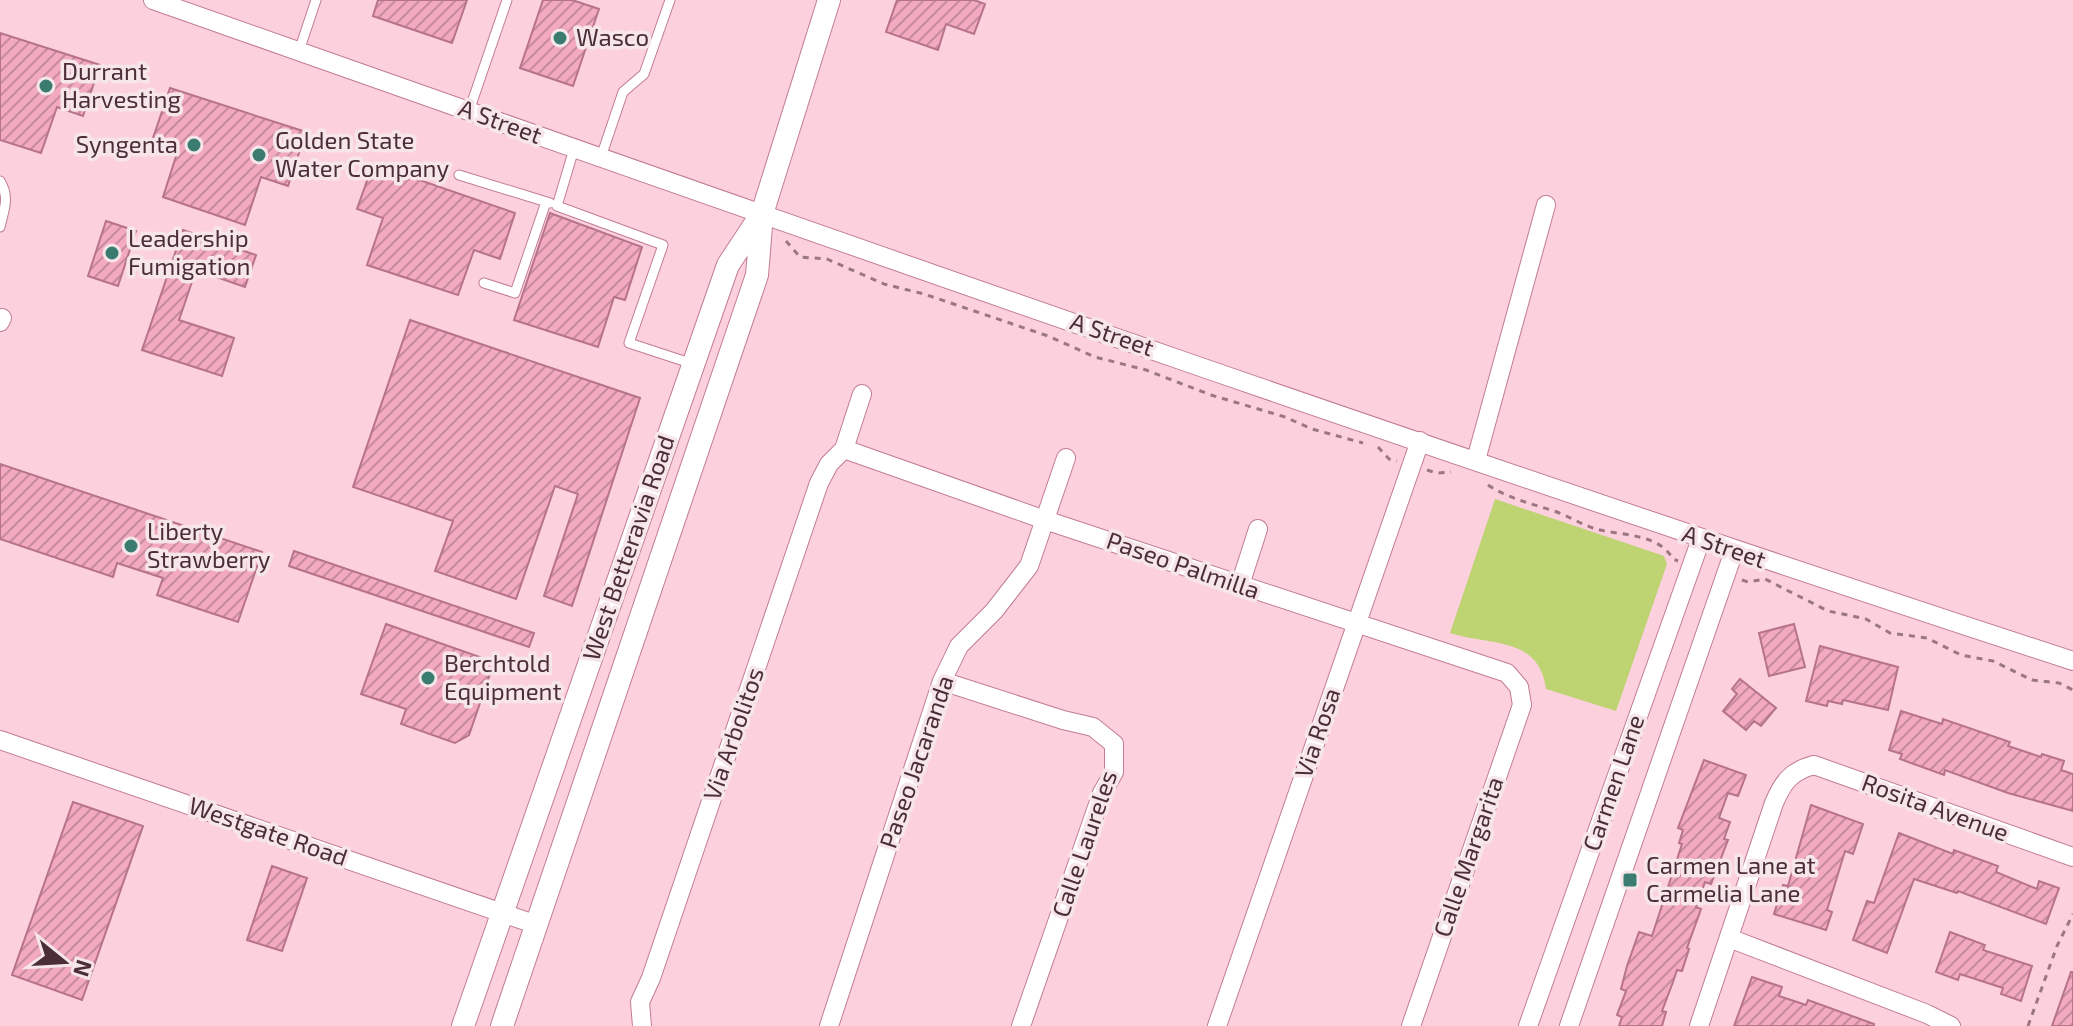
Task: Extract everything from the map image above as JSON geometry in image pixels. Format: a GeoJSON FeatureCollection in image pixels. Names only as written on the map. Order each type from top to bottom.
{"type":"FeatureCollection","features":[{"type":"Feature","properties":{"kind":"street","name":"A Street"},"geometry":{"type":"LineString","coordinates":[[153,0],[1734,551],[2073,661]]}},
{"type":"Feature","properties":{"kind":"street","name":"West Betteravia Road"},"geometry":{"type":"LineString","coordinates":[[502,1026],[757,275],[762,214],[829,0]]}},
{"type":"Feature","properties":{"kind":"street"},"geometry":{"type":"LineString","coordinates":[[1476,460],[1546,205]]}},
{"type":"Feature","properties":{"kind":"street","name":"West Betteravia Road"},"geometry":{"type":"LineString","coordinates":[[463,1026],[728,265],[762,214]]}},
{"type":"Feature","properties":{"kind":"street","name":"Via Arbolitos"},"geometry":{"type":"LineString","coordinates":[[642,1026],[640,1002],[651,978],[819,483],[829,464],[844,449],[862,394]]}},
{"type":"Feature","properties":{"kind":"street","name":"Via Rosa"},"geometry":{"type":"LineString","coordinates":[[1217,1026],[1420,441]]}},
{"type":"Feature","properties":{"kind":"street","name":"Paseo Palmilla"},"geometry":{"type":"LineString","coordinates":[[844,449],[1045,520],[1507,673],[1519,687]]}},
{"type":"Feature","properties":{"kind":"street","name":"Paseo Jacaranda"},"geometry":{"type":"LineString","coordinates":[[829,1026],[942,681],[959,646],[994,611],[1029,566],[1066,458]]}},
{"type":"Feature","properties":{"kind":"street"},"geometry":{"type":"LineString","coordinates":[[1240,585],[1258,529]]}},
{"type":"Feature","properties":{"kind":"street","name":"Carmen Lane"},"geometry":{"type":"LineString","coordinates":[[1528,1026],[1701,539]]}},
{"type":"Feature","properties":{"kind":"street","name":"Carmen Lane"},"geometry":{"type":"LineString","coordinates":[[1569,1026],[1734,551]]}},
{"type":"Feature","properties":{"kind":"street","name":"Calle Laureles"},"geometry":{"type":"LineString","coordinates":[[942,681],[1093,727],[1114,744],[1114,772],[1102,793],[1021,1026]]}},
{"type":"Feature","properties":{"kind":"street","name":"Calle Margarita"},"geometry":{"type":"LineString","coordinates":[[1411,1026],[1522,705],[1519,687]]}},
{"type":"Feature","properties":{"kind":"street","name":"Westgate Road"},"geometry":{"type":"LineString","coordinates":[[0,740],[537,925]]}},
{"type":"Feature","properties":{"kind":"street","name":"Rosita Avenue"},"geometry":{"type":"LineString","coordinates":[[1729,938],[1782,784],[1797,770],[1814,765],[2073,857]]}},
{"type":"Feature","properties":{"kind":"street"},"geometry":{"type":"LineString","coordinates":[[1699,1026],[1729,938],[1951,1026]]}},
{"type":"Feature","properties":{"kind":"lane"},"geometry":{"type":"LineString","coordinates":[[299,51],[316,0]]}},
{"type":"Feature","properties":{"kind":"lane"},"geometry":{"type":"LineString","coordinates":[[469,111],[507,0]]}},
{"type":"Feature","properties":{"kind":"lane"},"geometry":{"type":"LineString","coordinates":[[601,157],[623,92],[644,74],[670,0]]}},
{"type":"Feature","properties":{"kind":"lane"},"geometry":{"type":"LineString","coordinates":[[484,283],[515,293],[574,149]]}},
{"type":"Feature","properties":{"kind":"lane"},"geometry":{"type":"LineString","coordinates":[[459,175],[551,204],[663,245],[629,343],[693,364]]}},
{"type":"Feature","properties":{"kind":"lane"},"geometry":{"type":"LineString","coordinates":[[0,181],[7,201],[0,227]]}},
{"type":"Feature","properties":{"kind":"path"},"geometry":{"type":"LineString","coordinates":[[2028,1026],[2057,946],[2073,914]]}},
{"type":"Feature","properties":{"kind":"green space"},"geometry":{"type":"Polygon","coordinates":[[[1495,499],[1664,556],[1667,564],[1616,711],[1546,689],[1542,672],[1523,651],[1497,642],[1450,633],[1495,499]]]}},
{"type":"Feature","properties":{"kind":"building"},"geometry":{"type":"Polygon","coordinates":[[[378,0],[467,0],[452,43],[373,16],[378,0]]]}},
{"type":"Feature","properties":{"kind":"building","name":"Wasco"},"geometry":{"type":"Polygon","coordinates":[[[543,0],[572,0],[599,9],[573,86],[520,68],[543,0]]]}},
{"type":"Feature","properties":{"kind":"building"},"geometry":{"type":"Polygon","coordinates":[[[897,0],[974,0],[985,4],[974,34],[946,24],[938,50],[886,32],[897,0]]]}},
{"type":"Feature","properties":{"kind":"building","name":"Durrant Harvesting"},"geometry":{"type":"Polygon","coordinates":[[[0,33],[100,65],[83,116],[57,107],[41,153],[0,140],[0,33]]]}},
{"type":"Feature","properties":{"kind":"building"},"geometry":{"type":"Polygon","coordinates":[[[170,88],[306,132],[288,186],[261,177],[245,225],[163,197],[178,150],[152,141],[170,88]]]}},
{"type":"Feature","properties":{"kind":"building"},"geometry":{"type":"Polygon","coordinates":[[[373,164],[515,213],[500,259],[474,250],[458,295],[367,265],[383,218],[357,209],[373,164]]]}},
{"type":"Feature","properties":{"kind":"building"},"geometry":{"type":"Polygon","coordinates":[[[550,213],[642,247],[625,300],[614,297],[598,347],[514,320],[550,213]]]}},
{"type":"Feature","properties":{"kind":"building","name":"Leadership Fumigation"},"geometry":{"type":"Polygon","coordinates":[[[106,221],[136,231],[118,286],[88,276],[106,221]]]}},
{"type":"Feature","properties":{"kind":"building"},"geometry":{"type":"Polygon","coordinates":[[[183,230],[256,255],[245,287],[196,270],[179,320],[234,338],[222,376],[142,350],[183,230]]]}},
{"type":"Feature","properties":{"kind":"building"},"geometry":{"type":"Polygon","coordinates":[[[410,320],[640,398],[572,606],[544,596],[578,494],[555,486],[516,599],[435,571],[453,521],[353,487],[410,320]]]}},
{"type":"Feature","properties":{"kind":"building","name":"Liberty Strawberry"},"geometry":{"type":"Polygon","coordinates":[[[0,464],[262,552],[238,622],[157,595],[163,578],[117,563],[113,577],[0,539],[0,464]]]}},
{"type":"Feature","properties":{"kind":"building"},"geometry":{"type":"Polygon","coordinates":[[[294,551],[534,633],[529,647],[289,566],[294,551]]]}},
{"type":"Feature","properties":{"kind":"building","name":"Berchtold Equipment"},"geometry":{"type":"Polygon","coordinates":[[[386,624],[494,662],[469,735],[455,743],[401,724],[406,709],[361,694],[386,624]]]}},
{"type":"Feature","properties":{"kind":"building"},"geometry":{"type":"Polygon","coordinates":[[[1794,624],[1805,667],[1769,676],[1759,633],[1794,624]]]}},
{"type":"Feature","properties":{"kind":"building"},"geometry":{"type":"Polygon","coordinates":[[[1820,646],[1898,667],[1888,710],[1843,700],[1842,704],[1828,701],[1827,706],[1806,701],[1820,646]]]}},
{"type":"Feature","properties":{"kind":"building"},"geometry":{"type":"Polygon","coordinates":[[[1740,679],[1776,708],[1761,726],[1754,721],[1746,730],[1723,711],[1737,694],[1732,689],[1740,679]]]}},
{"type":"Feature","properties":{"kind":"building"},"geometry":{"type":"Polygon","coordinates":[[[1901,711],[1942,724],[1943,719],[2010,742],[2008,746],[2064,761],[2061,770],[2073,774],[2073,811],[2008,793],[1945,770],[1944,775],[1900,759],[1902,754],[1889,750],[1901,711]]]}},
{"type":"Feature","properties":{"kind":"building"},"geometry":{"type":"Polygon","coordinates":[[[1704,760],[1746,775],[1738,796],[1728,793],[1719,818],[1730,822],[1724,839],[1728,840],[1711,884],[1705,882],[1696,907],[1701,909],[1682,971],[1677,970],[1662,1011],[1666,1012],[1662,1026],[1619,1026],[1622,1017],[1617,1015],[1626,991],[1621,989],[1627,966],[1639,932],[1652,936],[1682,844],[1679,843],[1683,830],[1678,828],[1704,760]]]}},
{"type":"Feature","properties":{"kind":"building"},"geometry":{"type":"Polygon","coordinates":[[[73,802],[143,826],[82,1000],[12,975],[73,802]]]}},
{"type":"Feature","properties":{"kind":"building"},"geometry":{"type":"Polygon","coordinates":[[[1811,805],[1863,824],[1853,854],[1845,851],[1827,910],[1832,912],[1826,930],[1774,914],[1783,885],[1788,886],[1811,805]]]}},
{"type":"Feature","properties":{"kind":"building"},"geometry":{"type":"Polygon","coordinates":[[[1899,833],[1953,854],[1954,850],[1998,866],[1996,872],[2037,889],[2039,881],[2059,888],[2046,924],[1958,891],[1914,879],[1887,953],[1853,940],[1867,901],[1874,903],[1899,833]]]}},
{"type":"Feature","properties":{"kind":"building"},"geometry":{"type":"Polygon","coordinates":[[[272,866],[307,878],[282,951],[247,940],[272,866]]]}},
{"type":"Feature","properties":{"kind":"building"},"geometry":{"type":"Polygon","coordinates":[[[1950,932],[1985,945],[1983,950],[2032,966],[2021,1001],[2001,994],[2003,988],[1960,974],[1958,980],[1936,972],[1950,932]]]}},
{"type":"Feature","properties":{"kind":"building"},"geometry":{"type":"Polygon","coordinates":[[[2071,972],[2073,1026],[2052,1026],[2071,972]]]}},
{"type":"Feature","properties":{"kind":"building"},"geometry":{"type":"Polygon","coordinates":[[[1752,977],[1782,987],[1779,996],[1806,1005],[1808,1000],[1874,1026],[1734,1026],[1752,977]]]}},
{"type":"Feature","properties":{"kind":"place","name":"Wasco"},"geometry":{"type":"Point","coordinates":[560,38]}},
{"type":"Feature","properties":{"kind":"place","name":"Durrant Harvesting"},"geometry":{"type":"Point","coordinates":[46,86]}},
{"type":"Feature","properties":{"kind":"place","name":"Syngenta"},"geometry":{"type":"Point","coordinates":[194,145]}},
{"type":"Feature","properties":{"kind":"place","name":"Golden State Water Company"},"geometry":{"type":"Point","coordinates":[259,155]}},
{"type":"Feature","properties":{"kind":"place","name":"Leadership Fumigation"},"geometry":{"type":"Point","coordinates":[112,253]}},
{"type":"Feature","properties":{"kind":"place","name":"Liberty Strawberry"},"geometry":{"type":"Point","coordinates":[131,546]}},
{"type":"Feature","properties":{"kind":"place","name":"Berchtold Equipment"},"geometry":{"type":"Point","coordinates":[428,678]}},
{"type":"Feature","properties":{"kind":"place","name":"Carmen Lane at Carmelia Lane"},"geometry":{"type":"Point","coordinates":[1630,880]}}]}
